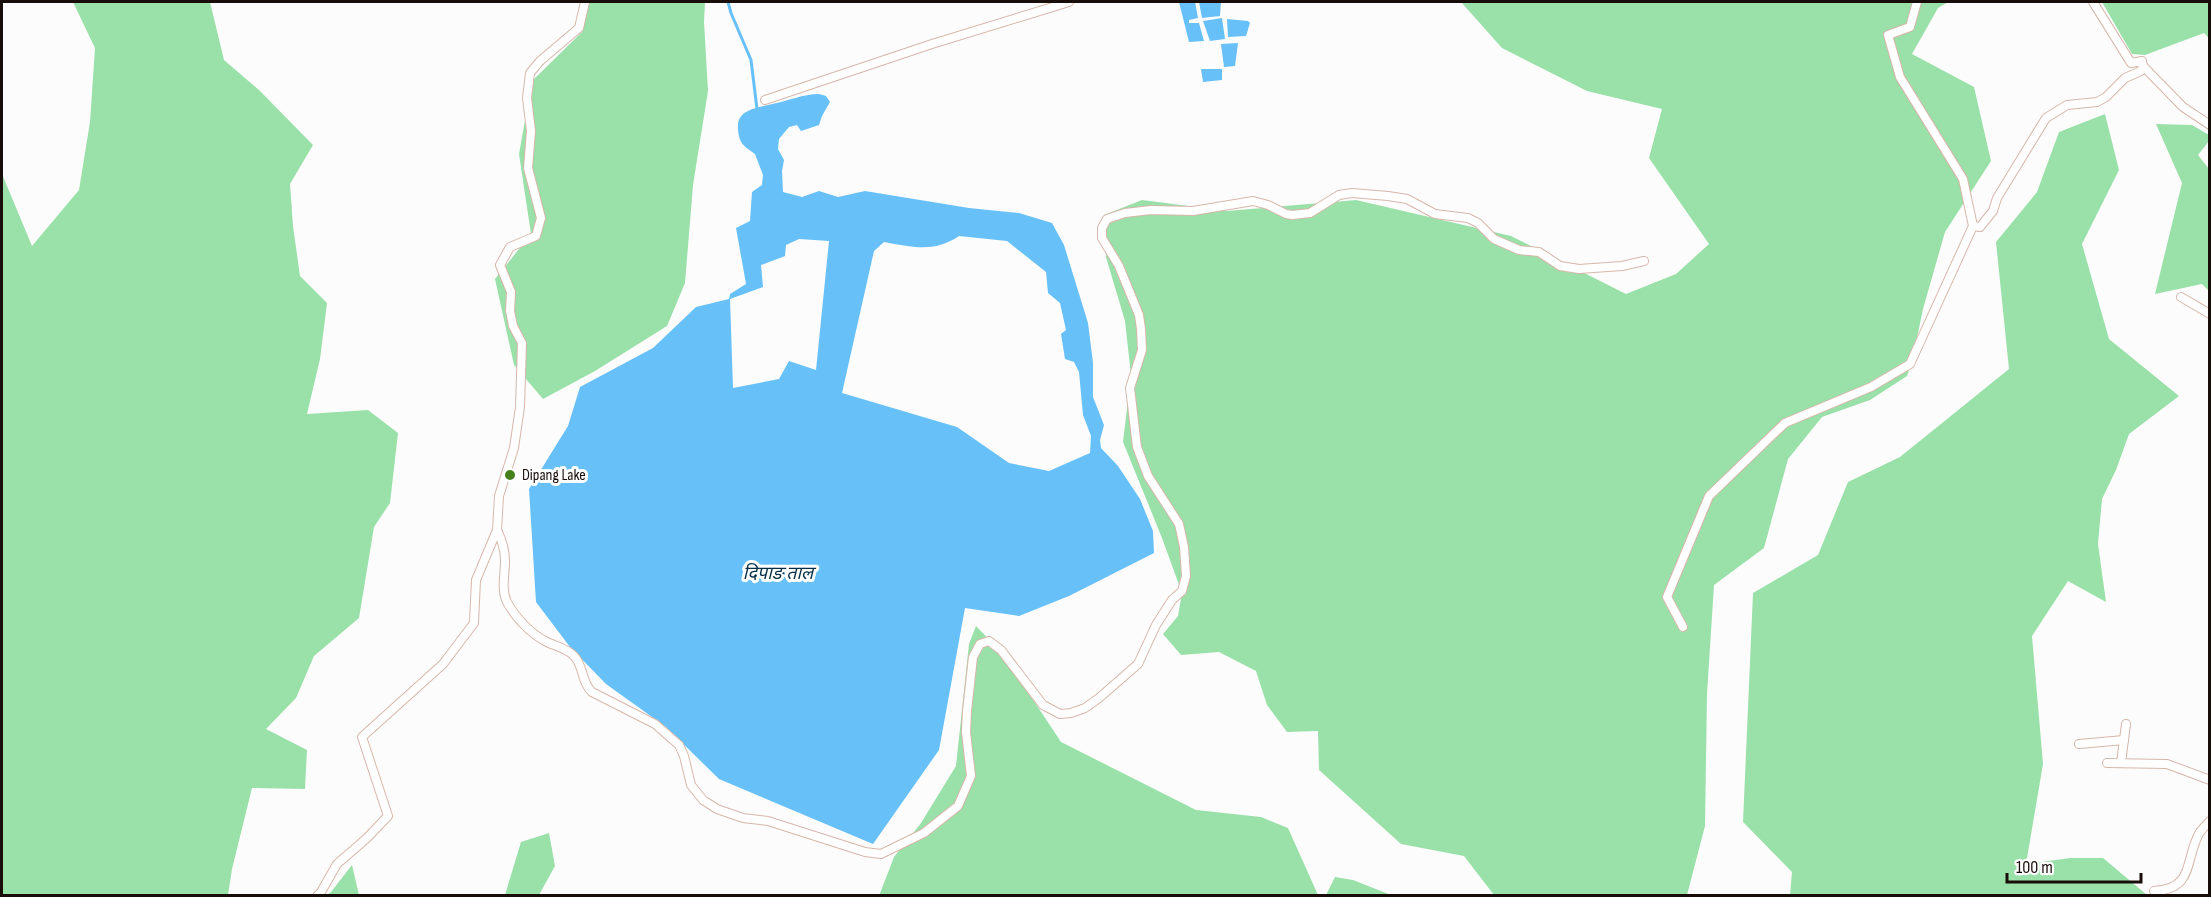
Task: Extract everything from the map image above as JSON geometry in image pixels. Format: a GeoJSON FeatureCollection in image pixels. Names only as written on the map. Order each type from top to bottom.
{"type":"FeatureCollection","features":[{"type":"Feature","properties":{"kind":"street"},"geometry":{"type":"LineString","coordinates":[[317,896],[337,864],[388,816],[362,737],[443,664],[474,623],[476,580],[497,530],[499,496],[514,448],[519,417],[522,343],[513,326],[510,311],[511,292],[500,265],[510,247],[536,236],[541,218],[528,168],[531,131],[527,98],[530,73],[540,61],[579,28],[585,2]]}},
{"type":"Feature","properties":{"kind":"street"},"geometry":{"type":"LineString","coordinates":[[765,100],[932,44],[1069,2]]}},
{"type":"Feature","properties":{"kind":"street"},"geometry":{"type":"LineString","coordinates":[[1683,627],[1667,597],[1708,496],[1785,423],[1871,387],[1910,364],[1973,226],[1963,179],[1900,77],[1888,35],[1910,27],[1917,2]]}},
{"type":"Feature","properties":{"kind":"street"},"geometry":{"type":"LineString","coordinates":[[2093,2],[2131,63],[2142,61],[2143,66],[2183,107],[2210,125]]}},
{"type":"Feature","properties":{"kind":"street"},"geometry":{"type":"LineString","coordinates":[[1973,226],[1980,227],[1993,211],[1997,198],[2046,118],[2067,105],[2097,102],[2106,98],[2125,78],[2141,71],[2143,66]]}},
{"type":"Feature","properties":{"kind":"street"},"geometry":{"type":"LineString","coordinates":[[497,530],[504,548],[503,574],[506,600],[521,622],[544,641],[574,656],[586,686],[592,692],[655,724],[679,745],[691,785],[703,800],[730,815],[768,821],[865,852],[881,854],[924,833],[958,806],[968,788],[972,776],[966,732],[967,711],[973,657],[980,644],[989,641],[1001,650],[1043,705],[1060,714],[1071,713],[1085,708],[1099,698],[1138,664],[1156,625],[1172,600],[1182,591],[1186,576],[1184,547],[1179,524],[1148,476],[1137,447],[1130,388],[1142,350],[1141,329],[1139,315],[1119,266],[1102,238],[1102,228],[1107,219],[1125,213],[1151,210],[1193,211],[1253,201],[1268,204],[1292,215],[1310,213],[1339,195],[1352,193],[1407,200],[1435,214],[1468,218],[1478,223],[1494,239],[1507,246],[1539,252],[1560,266],[1568,268],[1622,266],[1644,261]]}},
{"type":"Feature","properties":{"kind":"street"},"geometry":{"type":"LineString","coordinates":[[2181,297],[2210,314]]}},
{"type":"Feature","properties":{"kind":"street"},"geometry":{"type":"LineString","coordinates":[[2121,763],[2127,724]]}},
{"type":"Feature","properties":{"kind":"street"},"geometry":{"type":"LineString","coordinates":[[2079,744],[2124,740]]}},
{"type":"Feature","properties":{"kind":"street"},"geometry":{"type":"LineString","coordinates":[[2107,763],[2167,764],[2210,780]]}},
{"type":"Feature","properties":{"kind":"street"},"geometry":{"type":"LineString","coordinates":[[2154,891],[2168,890],[2185,877],[2199,833],[2210,820]]}},
{"type":"Feature","properties":{"kind":"green space"},"geometry":{"type":"Polygon","coordinates":[[[73,2],[210,2],[224,60],[259,90],[313,145],[290,184],[300,276],[327,303],[320,359],[307,414],[368,410],[398,433],[390,503],[374,527],[359,618],[314,656],[296,698],[266,729],[307,750],[305,789],[252,788],[228,895],[2,895],[2,174],[32,246],[79,190],[90,122],[95,48],[73,2]]]}},
{"type":"Feature","properties":{"kind":"green space"},"geometry":{"type":"Polygon","coordinates":[[[585,2],[705,2],[708,91],[693,185],[685,283],[667,326],[595,371],[543,399],[514,365],[495,279],[531,234],[519,154],[532,81],[582,32],[585,2]]]}},
{"type":"Feature","properties":{"kind":"green space"},"geometry":{"type":"Polygon","coordinates":[[[1461,2],[1948,2],[1938,8],[1912,54],[1974,87],[1991,161],[1945,232],[1907,376],[1870,400],[1822,417],[1788,459],[1764,548],[1714,585],[1707,694],[1705,826],[1687,895],[1494,895],[1464,856],[1401,844],[1319,770],[1318,731],[1287,732],[1267,705],[1256,671],[1219,652],[1181,655],[1163,634],[1178,616],[1182,593],[1123,442],[1131,375],[1125,321],[1106,257],[1104,215],[1142,200],[1227,211],[1356,200],[1511,236],[1626,294],[1676,274],[1709,244],[1649,158],[1662,109],[1587,91],[1502,48],[1461,2]]]}},
{"type":"Feature","properties":{"kind":"green space"},"geometry":{"type":"Polygon","coordinates":[[[2102,2],[2209,2],[2209,38],[2204,33],[2145,55],[2132,54],[2102,2]]]}},
{"type":"Feature","properties":{"kind":"green space"},"geometry":{"type":"Polygon","coordinates":[[[2105,114],[2119,170],[2082,244],[2109,339],[2179,396],[2129,434],[2116,470],[2102,499],[2098,544],[2106,602],[2068,581],[2032,636],[2043,764],[2026,864],[2070,858],[2103,858],[2147,895],[1790,895],[1792,872],[1743,822],[1753,593],[1818,555],[1848,482],[1900,457],[2009,369],[1996,242],[2037,192],[2059,132],[2105,114]]]}},
{"type":"Feature","properties":{"kind":"green space"},"geometry":{"type":"Polygon","coordinates":[[[2156,124],[2192,125],[2209,135],[2209,141],[2198,155],[2209,169],[2209,291],[2202,284],[2155,294],[2182,183],[2156,124]]]}},
{"type":"Feature","properties":{"kind":"green space"},"geometry":{"type":"Polygon","coordinates":[[[976,626],[1002,653],[1061,742],[1196,810],[1261,817],[1288,828],[1318,895],[879,896],[894,857],[921,823],[956,766],[969,644],[976,626]]]}},
{"type":"Feature","properties":{"kind":"green space"},"geometry":{"type":"Polygon","coordinates":[[[549,833],[555,866],[539,895],[505,895],[521,842],[549,833]]]}},
{"type":"Feature","properties":{"kind":"green space"},"geometry":{"type":"Polygon","coordinates":[[[352,865],[359,895],[327,895],[331,892],[352,865]]]}},
{"type":"Feature","properties":{"kind":"green space"},"geometry":{"type":"Polygon","coordinates":[[[1335,877],[1353,880],[1391,895],[1326,895],[1335,877]]]}},
{"type":"Feature","properties":{"kind":"water"},"geometry":{"type":"Polygon","coordinates":[[[1179,2],[1195,2],[1198,18],[1189,20],[1189,23],[1199,23],[1204,41],[1189,42],[1179,2]]]}},
{"type":"Feature","properties":{"kind":"water"},"geometry":{"type":"Polygon","coordinates":[[[1199,2],[1221,2],[1220,16],[1202,18],[1199,2]]]}},
{"type":"Feature","properties":{"kind":"water"},"geometry":{"type":"Polygon","coordinates":[[[1222,18],[1225,39],[1210,41],[1203,21],[1222,18]]]}},
{"type":"Feature","properties":{"kind":"water"},"geometry":{"type":"Polygon","coordinates":[[[1227,19],[1248,21],[1250,23],[1246,36],[1228,37],[1227,19]]]}},
{"type":"Feature","properties":{"kind":"water"},"geometry":{"type":"Polygon","coordinates":[[[1238,43],[1235,66],[1224,67],[1221,44],[1238,43]]]}},
{"type":"Feature","properties":{"kind":"water"},"geometry":{"type":"Polygon","coordinates":[[[1201,69],[1222,69],[1222,80],[1203,82],[1201,69]]]}},
{"type":"Feature","properties":{"kind":"water","name":"दिपाङ ताल"},"geometry":{"type":"Polygon","coordinates":[[[813,94],[826,96],[830,102],[819,125],[801,131],[797,125],[789,127],[779,139],[778,149],[784,160],[783,192],[802,197],[819,191],[838,197],[865,191],[969,208],[1019,213],[1052,223],[1064,245],[1088,323],[1093,363],[1093,397],[1104,425],[1100,440],[1101,448],[1118,466],[1140,499],[1153,531],[1154,553],[1069,596],[1019,616],[965,608],[939,750],[873,844],[719,779],[666,727],[606,684],[570,647],[536,602],[529,489],[568,426],[580,387],[653,348],[696,307],[729,299],[730,294],[746,284],[736,228],[750,221],[752,192],[762,185],[763,175],[755,154],[741,141],[738,122],[744,113],[754,108],[813,94]],[[959,236],[932,247],[913,247],[884,242],[874,251],[842,393],[957,427],[1009,463],[1049,471],[1090,453],[1091,436],[1083,415],[1079,372],[1074,362],[1065,359],[1061,334],[1066,330],[1060,303],[1048,293],[1046,272],[1007,241],[959,236]],[[799,239],[786,245],[785,256],[761,265],[763,287],[730,299],[733,388],[779,379],[789,361],[816,370],[829,241],[799,239]]]}},
{"type":"Feature","properties":{"kind":"waterway"},"geometry":{"type":"LineString","coordinates":[[728,2],[751,60],[757,109]]}},
{"type":"Feature","properties":{"kind":"place","name":"Dipang Lake"},"geometry":{"type":"Point","coordinates":[510,475]}}]}
